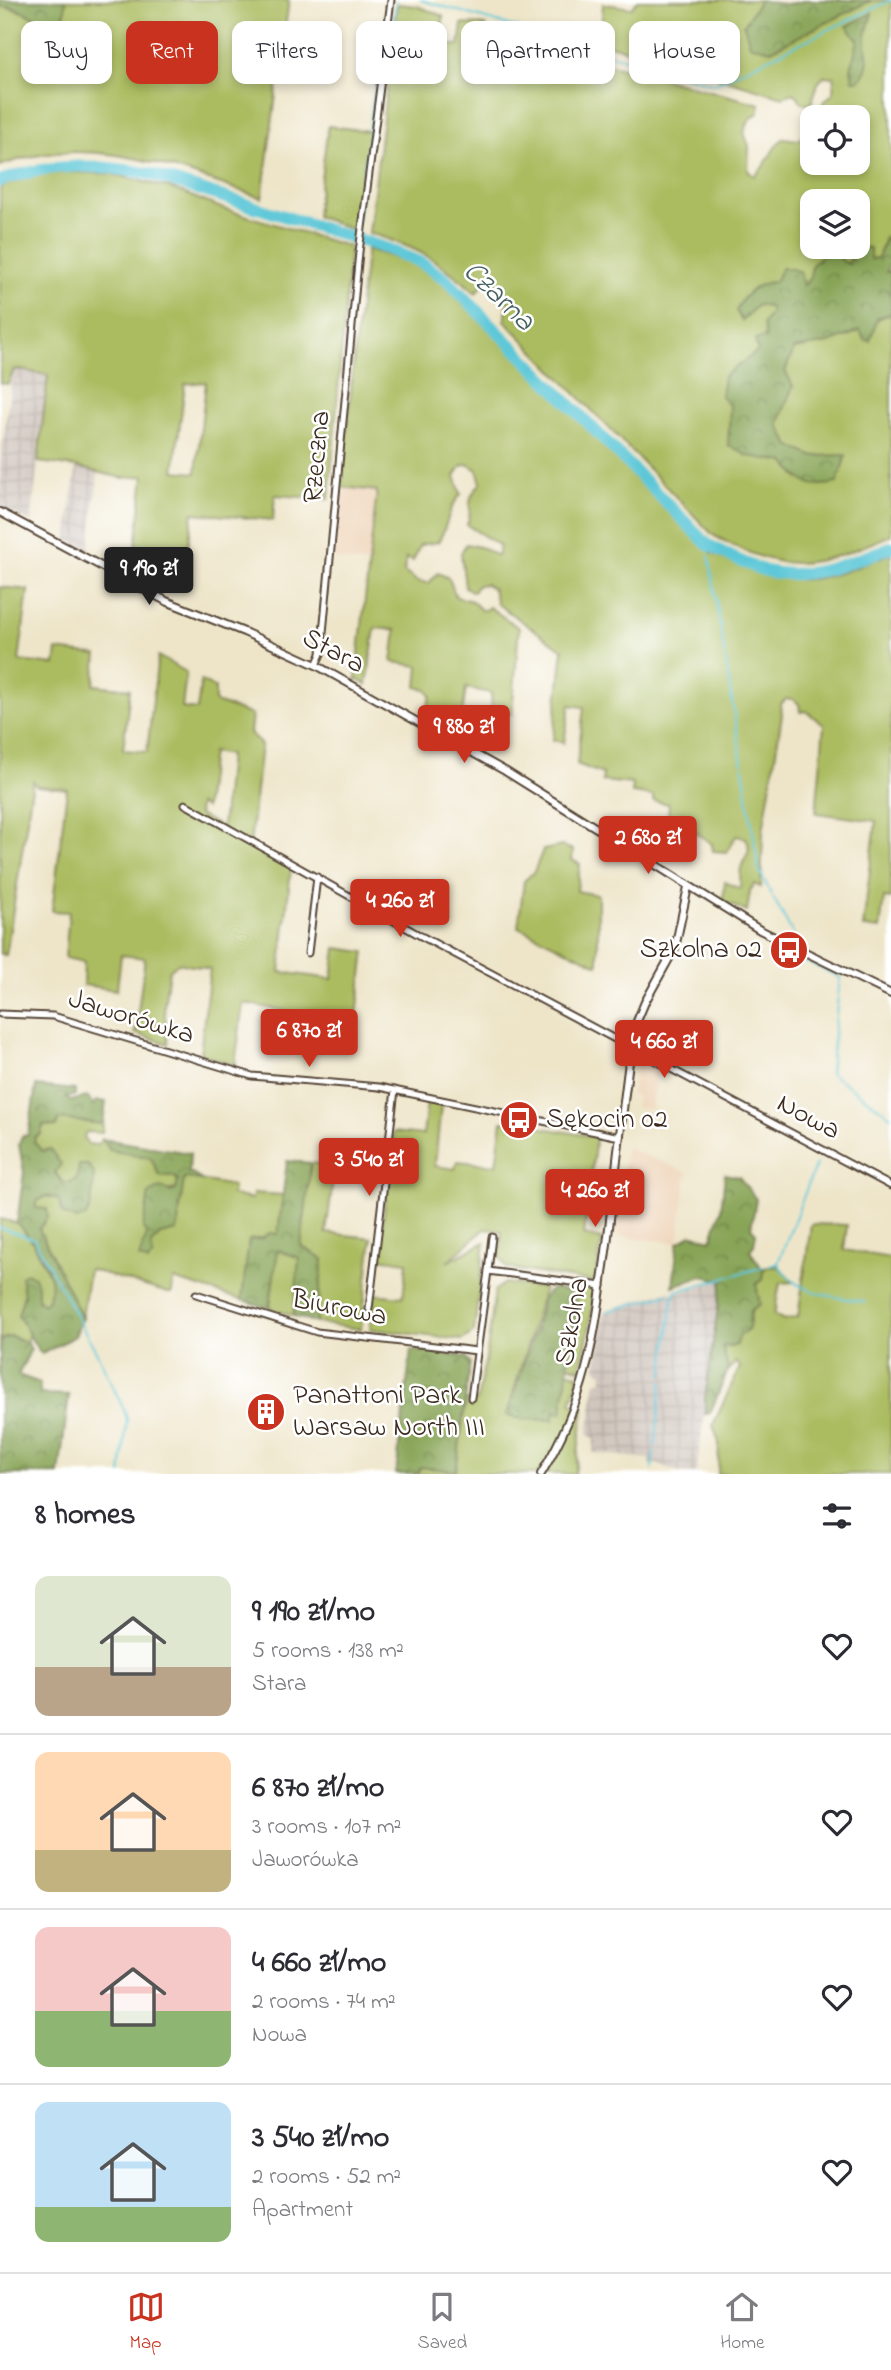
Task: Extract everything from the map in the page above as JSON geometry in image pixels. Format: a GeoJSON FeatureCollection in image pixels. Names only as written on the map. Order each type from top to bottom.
{"type":"FeatureCollection","features":[{"type":"Feature","properties":{"kind":"street","name":"Rzeczna"},"geometry":{"type":"LineString","coordinates":[[316,666],[322,644],[359,252],[391,0]]}},
{"type":"Feature","properties":{"kind":"street","name":"Stara"},"geometry":{"type":"LineString","coordinates":[[0,512],[166,601],[244,632],[316,666],[505,771],[760,930],[891,994]]}},
{"type":"Feature","properties":{"kind":"street","name":"Nowa"},"geometry":{"type":"LineString","coordinates":[[184,804],[421,936],[891,1186]]}},
{"type":"Feature","properties":{"kind":"street"},"geometry":{"type":"LineString","coordinates":[[308,953],[317,877]]}},
{"type":"Feature","properties":{"kind":"street","name":"Szkolna"},"geometry":{"type":"LineString","coordinates":[[541,1474],[570,1420],[586,1375],[597,1325],[635,1026],[675,948],[688,887]]}},
{"type":"Feature","properties":{"kind":"street","name":"Jaworówka"},"geometry":{"type":"LineString","coordinates":[[0,1014],[53,1016],[252,1076],[395,1090],[620,1137]]}},
{"type":"Feature","properties":{"kind":"street"},"geometry":{"type":"LineString","coordinates":[[369,1309],[395,1090]]}},
{"type":"Feature","properties":{"kind":"street"},"geometry":{"type":"LineString","coordinates":[[471,1398],[492,1237]]}},
{"type":"Feature","properties":{"kind":"street"},"geometry":{"type":"LineString","coordinates":[[488,1271],[602,1286]]}},
{"type":"Feature","properties":{"kind":"street","name":"Biurowa"},"geometry":{"type":"LineString","coordinates":[[196,1294],[317,1332],[477,1351]]}},
{"type":"Feature","properties":{"kind":"shaded area"},"geometry":{"type":"Polygon","coordinates":[[[116,318],[89,552],[67,541],[76,467],[38,463],[31,522],[0,507],[0,463],[13,369],[116,318]]]}},
{"type":"Feature","properties":{"kind":"shaded area"},"geometry":{"type":"Polygon","coordinates":[[[342,487],[377,491],[370,564],[334,559],[342,487]]]}},
{"type":"Feature","properties":{"kind":"shaded area"},"geometry":{"type":"Polygon","coordinates":[[[641,1058],[657,1066],[651,1109],[635,1107],[637,1096],[632,1095],[637,1061],[641,1058]]]}},
{"type":"Feature","properties":{"kind":"shaded area"},"geometry":{"type":"Polygon","coordinates":[[[626,1148],[687,1172],[678,1243],[615,1236],[626,1148]]]}},
{"type":"Feature","properties":{"kind":"shaded area"},"geometry":{"type":"Polygon","coordinates":[[[722,1280],[696,1474],[684,1474],[649,1464],[649,1459],[593,1453],[594,1439],[588,1434],[596,1382],[602,1380],[603,1373],[596,1367],[604,1311],[670,1291],[671,1294],[722,1280]]]}},
{"type":"Feature","properties":{"kind":"green space"},"geometry":{"type":"Polygon","coordinates":[[[0,0],[66,0],[64,21],[44,21],[15,8],[0,6],[0,0]]]}},
{"type":"Feature","properties":{"kind":"green space"},"geometry":{"type":"Polygon","coordinates":[[[66,0],[289,0],[286,21],[232,21],[232,84],[278,84],[262,198],[165,166],[101,153],[68,152],[34,156],[0,166],[0,6],[41,21],[21,21],[21,84],[112,84],[112,21],[64,21],[66,0]]]}},
{"type":"Feature","properties":{"kind":"green space"},"geometry":{"type":"Polygon","coordinates":[[[638,0],[760,0],[744,25],[771,50],[872,0],[891,0],[891,237],[885,237],[878,258],[870,259],[870,189],[800,189],[800,259],[851,259],[850,265],[842,261],[810,278],[802,287],[775,282],[757,305],[770,307],[768,329],[730,406],[767,459],[786,462],[799,479],[812,456],[790,446],[778,424],[793,386],[785,371],[794,349],[845,337],[891,314],[891,535],[832,557],[796,563],[763,558],[713,535],[505,321],[508,302],[504,289],[494,283],[485,282],[476,293],[427,256],[369,233],[387,84],[447,84],[447,45],[459,45],[461,31],[461,84],[615,84],[615,66],[629,70],[629,84],[683,84],[760,104],[758,113],[749,120],[744,133],[749,146],[748,171],[754,176],[784,138],[800,139],[800,175],[870,175],[870,105],[822,105],[833,93],[834,77],[824,76],[818,83],[811,105],[802,103],[797,95],[792,93],[783,97],[740,84],[740,21],[629,21],[629,51],[615,47],[615,21],[602,21],[603,4],[632,8],[638,0]]]}},
{"type":"Feature","properties":{"kind":"green space"},"geometry":{"type":"Polygon","coordinates":[[[760,0],[788,4],[805,0],[872,0],[771,50],[750,45],[744,25],[760,0]]]}},
{"type":"Feature","properties":{"kind":"green space"},"geometry":{"type":"Polygon","coordinates":[[[397,4],[417,6],[443,16],[443,21],[395,21],[397,4]]]}},
{"type":"Feature","properties":{"kind":"green space"},"geometry":{"type":"Polygon","coordinates":[[[872,13],[866,37],[866,69],[859,81],[853,80],[851,69],[858,40],[847,26],[872,13]]]}},
{"type":"Feature","properties":{"kind":"green space"},"geometry":{"type":"Polygon","coordinates":[[[328,126],[370,131],[353,230],[316,216],[328,126]]]}},
{"type":"Feature","properties":{"kind":"green space"},"geometry":{"type":"Polygon","coordinates":[[[70,172],[112,174],[170,188],[224,209],[350,247],[329,499],[275,495],[273,520],[193,513],[187,555],[136,547],[144,476],[122,478],[76,467],[38,462],[48,375],[14,369],[8,384],[0,383],[0,187],[33,175],[70,172]],[[206,382],[185,384],[174,471],[196,473],[206,382]]]}},
{"type":"Feature","properties":{"kind":"green space"},"geometry":{"type":"Polygon","coordinates":[[[886,237],[891,237],[891,259],[887,272],[891,271],[891,314],[878,317],[870,341],[864,340],[860,330],[829,343],[794,349],[785,371],[793,386],[778,424],[790,446],[812,456],[846,455],[837,483],[807,483],[785,462],[748,456],[728,445],[730,406],[721,396],[724,376],[758,351],[755,340],[766,337],[763,324],[771,312],[769,307],[757,305],[742,321],[736,311],[743,300],[762,284],[775,282],[782,267],[800,271],[803,286],[810,278],[812,265],[818,259],[841,259],[849,264],[850,259],[878,258],[886,237]]]}},
{"type":"Feature","properties":{"kind":"green space"},"geometry":{"type":"Polygon","coordinates":[[[367,249],[412,263],[443,283],[712,553],[760,572],[786,578],[812,579],[853,569],[891,553],[891,899],[884,898],[880,929],[863,927],[876,821],[816,813],[824,725],[806,711],[800,712],[799,704],[793,699],[786,699],[781,704],[782,715],[763,831],[761,887],[754,884],[750,891],[747,912],[723,901],[725,882],[740,889],[741,868],[749,849],[746,838],[736,836],[727,852],[713,851],[712,844],[697,833],[667,827],[669,804],[653,801],[653,796],[632,793],[633,784],[602,781],[603,774],[577,764],[584,707],[570,705],[564,743],[553,740],[563,650],[497,604],[493,589],[486,584],[478,585],[473,592],[465,587],[461,553],[466,544],[483,548],[497,556],[500,546],[467,525],[470,500],[481,483],[477,470],[467,464],[461,467],[455,476],[461,494],[438,542],[420,545],[413,561],[406,558],[404,572],[417,581],[429,583],[438,573],[449,578],[456,597],[472,601],[481,610],[489,607],[519,628],[512,714],[492,711],[491,693],[466,688],[459,737],[449,733],[444,721],[428,705],[431,696],[427,690],[417,687],[419,666],[392,662],[396,630],[375,628],[367,685],[356,679],[377,491],[342,487],[367,249]]]}},
{"type":"Feature","properties":{"kind":"green space"},"geometry":{"type":"Polygon","coordinates":[[[0,587],[28,590],[19,661],[55,665],[57,650],[97,655],[94,685],[130,689],[123,750],[147,752],[158,656],[186,672],[182,708],[197,710],[201,681],[215,688],[215,702],[252,715],[250,733],[261,745],[250,844],[291,868],[280,972],[332,979],[336,948],[365,952],[355,1031],[327,1027],[327,1019],[243,1003],[235,1065],[200,1054],[210,969],[178,963],[169,970],[164,1007],[168,1044],[135,1033],[145,958],[121,955],[117,990],[83,985],[84,962],[65,958],[69,912],[52,911],[67,789],[37,786],[33,781],[6,955],[0,954],[0,587]],[[212,752],[205,808],[199,804],[198,815],[222,827],[229,755],[212,752]]]}},
{"type":"Feature","properties":{"kind":"green space"},"geometry":{"type":"Polygon","coordinates":[[[562,846],[573,850],[572,860],[580,864],[577,891],[598,895],[598,965],[518,927],[524,881],[534,872],[543,850],[562,846]]]}},
{"type":"Feature","properties":{"kind":"green space"},"geometry":{"type":"Polygon","coordinates":[[[36,1086],[75,1090],[75,1095],[66,1098],[70,1101],[88,1097],[93,1105],[97,1101],[106,1102],[103,1124],[59,1119],[56,1127],[43,1125],[41,1134],[35,1137],[34,1142],[42,1151],[50,1149],[61,1164],[55,1173],[63,1183],[71,1183],[77,1178],[79,1165],[88,1165],[94,1173],[91,1206],[86,1217],[76,1220],[63,1214],[58,1199],[46,1196],[36,1202],[36,1208],[47,1209],[48,1217],[39,1229],[82,1318],[75,1336],[42,1354],[18,1316],[24,1295],[21,1276],[26,1273],[34,1277],[38,1287],[38,1300],[44,1304],[49,1295],[50,1284],[38,1250],[17,1223],[24,1172],[19,1145],[22,1136],[28,1135],[36,1086]]]}},
{"type":"Feature","properties":{"kind":"green space"},"geometry":{"type":"Polygon","coordinates":[[[427,1102],[441,1105],[435,1166],[455,1169],[457,1161],[496,1165],[502,1121],[596,1137],[584,1235],[602,1239],[595,1282],[507,1268],[500,1258],[502,1231],[485,1229],[447,1262],[485,1242],[474,1332],[462,1340],[370,1329],[374,1294],[403,1297],[407,1262],[378,1258],[394,1132],[423,1135],[427,1102]]]}},
{"type":"Feature","properties":{"kind":"green space"},"geometry":{"type":"Polygon","coordinates":[[[59,1119],[103,1124],[102,1133],[86,1132],[84,1137],[87,1144],[97,1145],[102,1139],[110,1150],[151,1158],[159,1175],[173,1176],[178,1180],[177,1189],[149,1193],[147,1234],[153,1256],[151,1244],[160,1235],[177,1231],[184,1177],[233,1186],[232,1195],[252,1199],[254,1193],[283,1195],[278,1235],[249,1240],[242,1300],[173,1279],[172,1293],[168,1293],[89,1269],[82,1318],[39,1229],[48,1217],[35,1208],[36,1202],[46,1196],[58,1199],[76,1220],[80,1165],[77,1178],[71,1183],[63,1183],[34,1142],[43,1127],[59,1119]]]}},
{"type":"Feature","properties":{"kind":"green space"},"geometry":{"type":"Polygon","coordinates":[[[102,1139],[190,1153],[189,1172],[202,1180],[184,1178],[177,1231],[160,1235],[151,1244],[153,1256],[148,1262],[139,1258],[147,1234],[143,1229],[149,1193],[161,1187],[171,1192],[176,1190],[178,1180],[173,1176],[159,1175],[151,1158],[110,1150],[102,1139]]]}},
{"type":"Feature","properties":{"kind":"green space"},"geometry":{"type":"Polygon","coordinates":[[[287,1161],[311,1163],[301,1246],[323,1259],[316,1323],[294,1316],[299,1258],[278,1250],[269,1308],[242,1300],[249,1240],[262,1239],[269,1233],[278,1234],[287,1161]]]}},
{"type":"Feature","properties":{"kind":"green space"},"geometry":{"type":"Polygon","coordinates":[[[311,1163],[335,1166],[326,1233],[372,1238],[361,1329],[316,1323],[323,1259],[301,1246],[311,1163]]]}},
{"type":"Feature","properties":{"kind":"green space"},"geometry":{"type":"Polygon","coordinates":[[[725,1174],[739,1177],[756,1199],[751,1228],[756,1233],[754,1245],[750,1250],[764,1272],[763,1280],[756,1284],[760,1304],[750,1311],[749,1328],[739,1337],[737,1345],[723,1347],[728,1370],[710,1413],[705,1414],[722,1280],[702,1276],[673,1286],[678,1243],[691,1234],[711,1240],[721,1211],[725,1174]]]}},
{"type":"Feature","properties":{"kind":"green space"},"geometry":{"type":"Polygon","coordinates":[[[0,1219],[17,1223],[32,1240],[52,1282],[49,1299],[44,1305],[38,1300],[38,1287],[24,1295],[18,1316],[28,1331],[26,1342],[11,1336],[2,1339],[0,1349],[0,1219]]]}},
{"type":"Feature","properties":{"kind":"green space"},"geometry":{"type":"Polygon","coordinates":[[[811,1224],[847,1225],[844,1250],[891,1258],[891,1474],[718,1474],[719,1443],[713,1425],[740,1367],[736,1362],[728,1370],[723,1347],[749,1327],[756,1284],[763,1280],[764,1268],[778,1266],[794,1282],[780,1283],[774,1315],[784,1320],[798,1317],[811,1224]]]}},
{"type":"Feature","properties":{"kind":"green space"},"geometry":{"type":"Polygon","coordinates":[[[277,1250],[300,1258],[293,1316],[270,1308],[277,1250]]]}},
{"type":"Feature","properties":{"kind":"green space"},"geometry":{"type":"Polygon","coordinates":[[[505,1283],[544,1288],[507,1415],[553,1420],[555,1412],[562,1412],[567,1371],[578,1374],[579,1379],[571,1403],[584,1408],[575,1474],[418,1474],[419,1467],[456,1471],[466,1400],[477,1401],[495,1290],[505,1283]]]}},
{"type":"Feature","properties":{"kind":"green space"},"geometry":{"type":"Polygon","coordinates":[[[579,1286],[595,1287],[580,1369],[568,1365],[579,1286]]]}},
{"type":"Feature","properties":{"kind":"green space"},"geometry":{"type":"Polygon","coordinates":[[[552,1288],[567,1291],[577,1297],[562,1413],[555,1412],[553,1420],[522,1419],[507,1415],[543,1298],[552,1288]]]}},
{"type":"Feature","properties":{"kind":"green space"},"geometry":{"type":"Polygon","coordinates":[[[11,1336],[26,1342],[31,1349],[18,1375],[40,1383],[40,1394],[69,1395],[59,1474],[0,1474],[0,1349],[2,1339],[11,1336]]]}},
{"type":"Feature","properties":{"kind":"green space"},"geometry":{"type":"Polygon","coordinates":[[[411,1350],[466,1357],[470,1363],[456,1471],[420,1467],[418,1474],[396,1474],[411,1350]]]}},
{"type":"Feature","properties":{"kind":"waterway"},"geometry":{"type":"LineString","coordinates":[[421,0],[493,21]]}},
{"type":"Feature","properties":{"kind":"waterway"},"geometry":{"type":"LineString","coordinates":[[615,56],[714,84],[891,0]]}},
{"type":"Feature","properties":{"kind":"waterway"},"geometry":{"type":"LineString","coordinates":[[394,21],[396,2]]}},
{"type":"Feature","properties":{"kind":"waterway"},"geometry":{"type":"LineString","coordinates":[[352,237],[357,224],[375,84]]}},
{"type":"Feature","properties":{"kind":"waterway","name":"Czarna"},"geometry":{"type":"LineString","coordinates":[[0,181],[38,170],[74,167],[111,168],[150,174],[385,248],[420,262],[447,280],[707,544],[751,566],[782,574],[830,569],[891,547]]}},
{"type":"Feature","properties":{"kind":"waterway","name":"Czarna"},"geometry":{"type":"LineString","coordinates":[[707,544],[708,551]]}},
{"type":"Feature","properties":{"kind":"waterway"},"geometry":{"type":"LineString","coordinates":[[709,556],[759,870],[771,894]]}},
{"type":"Feature","properties":{"kind":"waterway"},"geometry":{"type":"LineString","coordinates":[[773,897],[798,943]]}},
{"type":"Feature","properties":{"kind":"waterway"},"geometry":{"type":"LineString","coordinates":[[803,958],[804,961],[840,977],[830,1073],[891,1116]]}},
{"type":"Feature","properties":{"kind":"waterway"},"geometry":{"type":"LineString","coordinates":[[769,1266],[778,1263],[816,1164]]}},
{"type":"Feature","properties":{"kind":"waterway"},"geometry":{"type":"LineString","coordinates":[[0,1228],[34,1239],[99,1357],[127,1419],[121,1474]]}},
{"type":"Feature","properties":{"kind":"waterway"},"geometry":{"type":"LineString","coordinates":[[778,1263],[785,1274],[804,1288],[865,1302]]}},
{"type":"Feature","properties":{"kind":"waterway"},"geometry":{"type":"LineString","coordinates":[[663,1375],[674,1292],[763,1267]]}},
{"type":"Feature","properties":{"kind":"waterway"},"geometry":{"type":"LineString","coordinates":[[609,1311],[668,1294]]}},
{"type":"Feature","properties":{"kind":"waterway"},"geometry":{"type":"LineString","coordinates":[[655,1447],[662,1381]]}},
{"type":"Feature","properties":{"kind":"waterway"},"geometry":{"type":"LineString","coordinates":[[652,1468],[654,1453]]}},
{"type":"Feature","properties":{"kind":"place","name":"Szkolna 02"},"geometry":{"type":"Point","coordinates":[789,950]}},
{"type":"Feature","properties":{"kind":"place","name":"Sękocin 02"},"geometry":{"type":"Point","coordinates":[519,1120]}},
{"type":"Feature","properties":{"kind":"place","name":"Panattoni Park Warsaw North III"},"geometry":{"type":"Point","coordinates":[266,1412]}}]}
